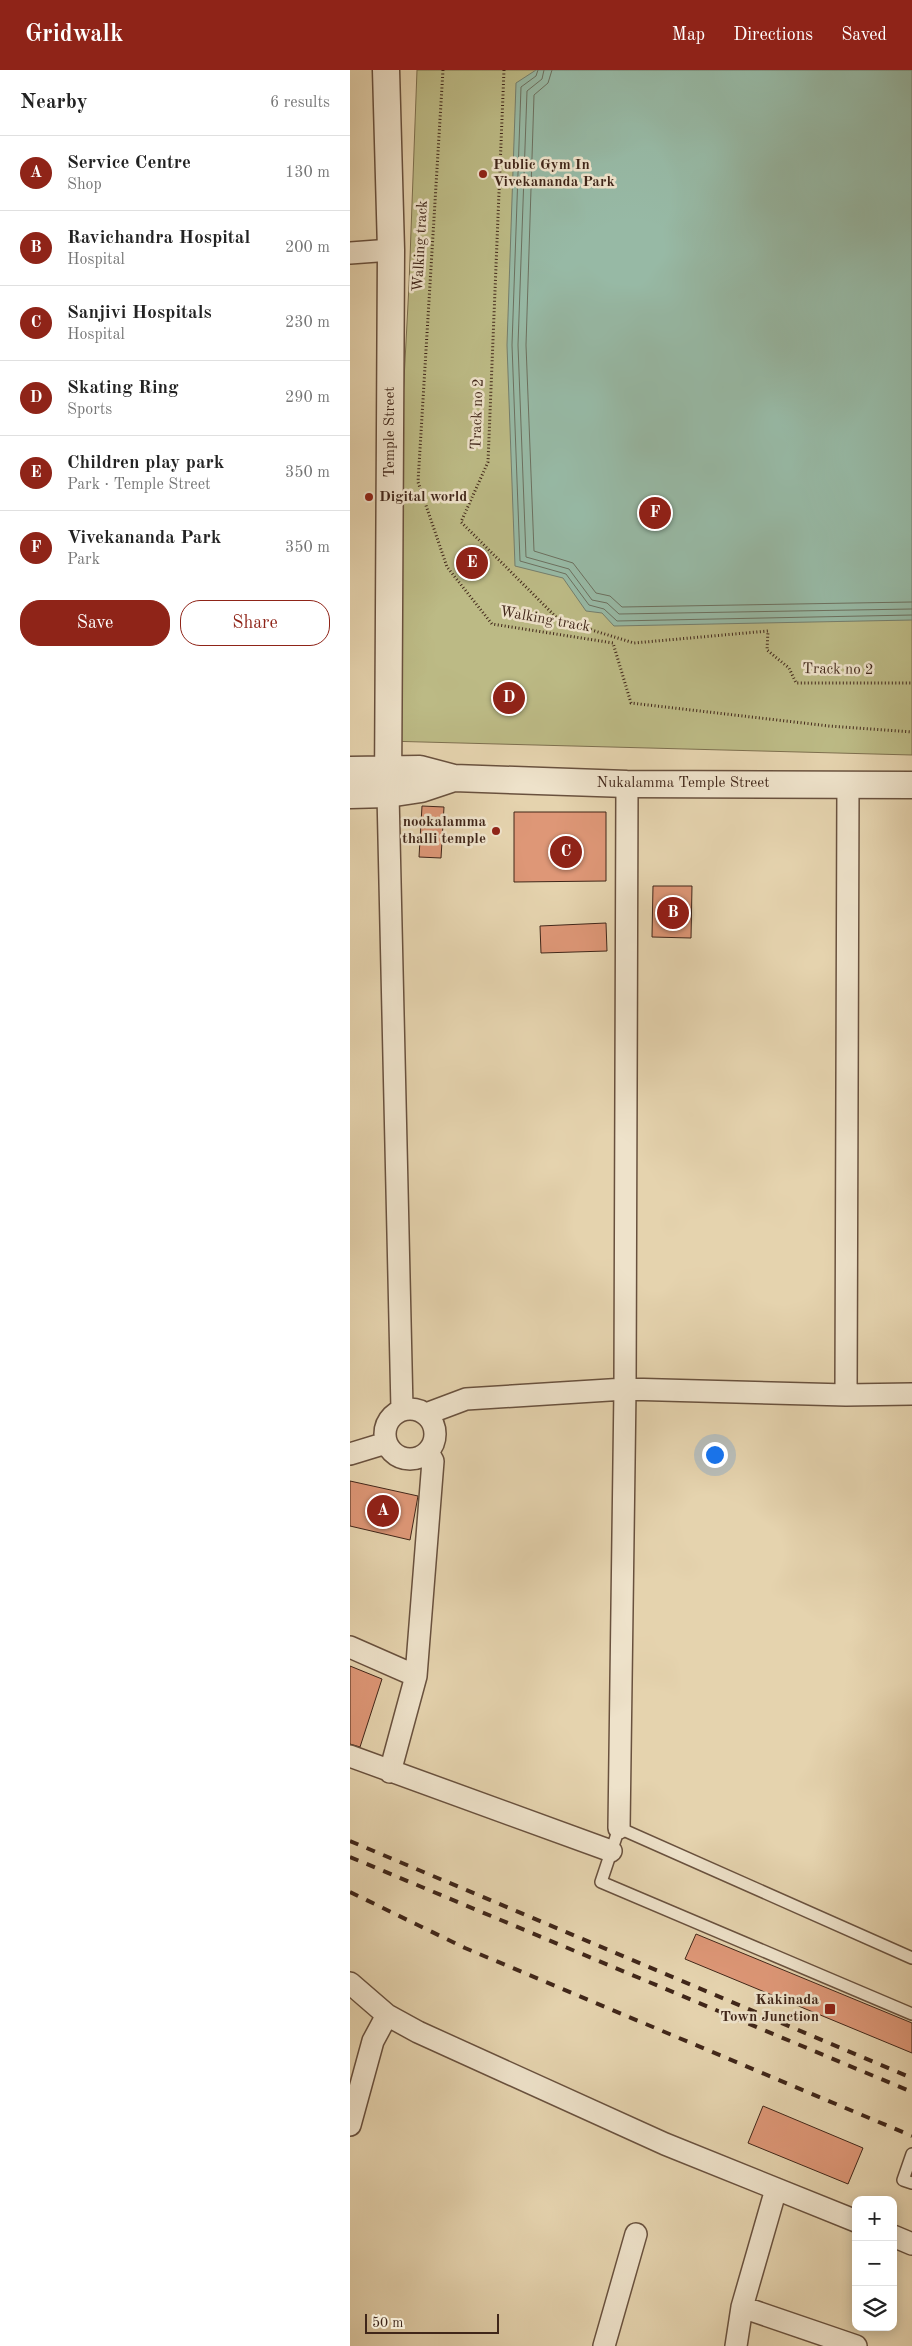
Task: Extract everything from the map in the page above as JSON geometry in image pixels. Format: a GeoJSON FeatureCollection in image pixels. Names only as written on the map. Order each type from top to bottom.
{"type":"FeatureCollection","features":[{"type":"Feature","properties":{"kind":"street","name":"Temple Street"},"geometry":{"type":"LineString","coordinates":[[386,70],[391,250],[388,794]]}},
{"type":"Feature","properties":{"kind":"street"},"geometry":{"type":"LineString","coordinates":[[350,253],[391,250]]}},
{"type":"Feature","properties":{"kind":"street","name":"Nukalamma Temple Street"},"geometry":{"type":"LineString","coordinates":[[350,770],[420,769],[454,778],[627,784],[912,784]]}},
{"type":"Feature","properties":{"kind":"street","name":"Nukalamma Temple Street"},"geometry":{"type":"LineString","coordinates":[[350,795],[388,794],[421,789],[454,778]]}},
{"type":"Feature","properties":{"kind":"street"},"geometry":{"type":"LineString","coordinates":[[846,1395],[848,783]]}},
{"type":"Feature","properties":{"kind":"street"},"geometry":{"type":"LineString","coordinates":[[619,1828],[625,1389],[627,784]]}},
{"type":"Feature","properties":{"kind":"street"},"geometry":{"type":"LineString","coordinates":[[388,794],[402,1409]]}},
{"type":"Feature","properties":{"kind":"street"},"geometry":{"type":"LineString","coordinates":[[426,1414],[466,1399],[625,1389],[846,1395],[912,1394]]}},
{"type":"Feature","properties":{"kind":"street"},"geometry":{"type":"LineString","coordinates":[[411,1408],[426,1414],[435,1428],[435,1437],[428,1452],[413,1459],[405,1459],[390,1450],[384,1435],[389,1419],[402,1409],[411,1408]]}},
{"type":"Feature","properties":{"kind":"street"},"geometry":{"type":"LineString","coordinates":[[350,1454],[386,1443]]}},
{"type":"Feature","properties":{"kind":"street"},"geometry":{"type":"LineString","coordinates":[[390,1772],[416,1676],[433,1461],[428,1452]]}},
{"type":"Feature","properties":{"kind":"street"},"geometry":{"type":"LineString","coordinates":[[350,1647],[416,1676]]}},
{"type":"Feature","properties":{"kind":"street"},"geometry":{"type":"LineString","coordinates":[[350,1756],[611,1852]]}},
{"type":"Feature","properties":{"kind":"street"},"geometry":{"type":"LineString","coordinates":[[350,1983],[387,2015],[418,2032],[665,2144],[852,2219]]}},
{"type":"Feature","properties":{"kind":"street"},"geometry":{"type":"LineString","coordinates":[[350,2125],[373,2041],[387,2015]]}},
{"type":"Feature","properties":{"kind":"street"},"geometry":{"type":"LineString","coordinates":[[736,2346],[742,2307],[776,2189]]}},
{"type":"Feature","properties":{"kind":"street"},"geometry":{"type":"LineString","coordinates":[[604,2346],[636,2234]]}},
{"type":"Feature","properties":{"kind":"street"},"geometry":{"type":"LineString","coordinates":[[897,2238],[912,2244]]}},
{"type":"Feature","properties":{"kind":"street"},"geometry":{"type":"LineString","coordinates":[[742,2307],[856,2346]]}},
{"type":"Feature","properties":{"kind":"lane"},"geometry":{"type":"LineString","coordinates":[[912,1958],[619,1828],[601,1882],[912,2014]]}},
{"type":"Feature","properties":{"kind":"lane"},"geometry":{"type":"LineString","coordinates":[[912,2154],[903,2180],[912,2184]]}},
{"type":"Feature","properties":{"kind":"path","name":"Walking track"},"geometry":{"type":"LineString","coordinates":[[443,70],[418,482],[447,567],[492,624],[613,643],[631,704],[829,726],[912,732]]}},
{"type":"Feature","properties":{"kind":"path","name":"Track no 2"},"geometry":{"type":"LineString","coordinates":[[504,70],[488,462],[461,522],[559,620],[634,643],[768,631],[767,650],[789,668],[796,683],[912,683]]}},
{"type":"Feature","properties":{"kind":"shaded area"},"geometry":{"type":"Polygon","coordinates":[[[417,70],[912,70],[912,755],[385,741],[409,285],[417,70]]]}},
{"type":"Feature","properties":{"kind":"water"},"geometry":{"type":"Polygon","coordinates":[[[536,70],[912,70],[912,620],[614,626],[602,613],[586,611],[563,578],[515,566],[507,345],[516,83],[536,70]]]}},
{"type":"Feature","properties":{"kind":"building"},"geometry":{"type":"Polygon","coordinates":[[[422,806],[444,807],[441,858],[419,857],[422,806]]]}},
{"type":"Feature","properties":{"kind":"building"},"geometry":{"type":"Polygon","coordinates":[[[514,812],[606,812],[606,881],[514,882],[514,812]]]}},
{"type":"Feature","properties":{"kind":"building"},"geometry":{"type":"Polygon","coordinates":[[[653,886],[692,886],[691,938],[652,937],[653,886]]]}},
{"type":"Feature","properties":{"kind":"building"},"geometry":{"type":"Polygon","coordinates":[[[606,923],[607,951],[541,953],[540,926],[606,923]]]}},
{"type":"Feature","properties":{"kind":"building"},"geometry":{"type":"Polygon","coordinates":[[[350,1481],[418,1496],[410,1540],[350,1526],[350,1481]]]}},
{"type":"Feature","properties":{"kind":"building"},"geometry":{"type":"Polygon","coordinates":[[[350,1666],[382,1679],[360,1747],[350,1744],[350,1666]]]}},
{"type":"Feature","properties":{"kind":"building"},"geometry":{"type":"Polygon","coordinates":[[[696,1934],[912,2023],[912,2053],[685,1959],[696,1934]]]}},
{"type":"Feature","properties":{"kind":"building"},"geometry":{"type":"Polygon","coordinates":[[[763,2106],[863,2148],[848,2184],[748,2143],[763,2106]]]}},
{"type":"Feature","properties":{"kind":"railway"},"geometry":{"type":"LineString","coordinates":[[350,1841],[912,2078]]}},
{"type":"Feature","properties":{"kind":"railway"},"geometry":{"type":"LineString","coordinates":[[350,1857],[912,2092]]}},
{"type":"Feature","properties":{"kind":"railway"},"geometry":{"type":"LineString","coordinates":[[350,1892],[465,1948],[912,2136]]}},
{"type":"Feature","properties":{"kind":"place","name":"Public Gym In Vivekananda Park"},"geometry":{"type":"Point","coordinates":[483,174]}},
{"type":"Feature","properties":{"kind":"place","name":"Digital world"},"geometry":{"type":"Point","coordinates":[369,497]}},
{"type":"Feature","properties":{"kind":"place","name":"Vivekananda Park"},"geometry":{"type":"Point","coordinates":[655,513]}},
{"type":"Feature","properties":{"kind":"place","name":"Children play park"},"geometry":{"type":"Point","coordinates":[472,563]}},
{"type":"Feature","properties":{"kind":"place","name":"Skating Ring"},"geometry":{"type":"Point","coordinates":[509,698]}},
{"type":"Feature","properties":{"kind":"place","name":"nookalamma thalli temple"},"geometry":{"type":"Point","coordinates":[496,831]}},
{"type":"Feature","properties":{"kind":"place","name":"Sanjivi Hospitals"},"geometry":{"type":"Point","coordinates":[566,852]}},
{"type":"Feature","properties":{"kind":"place","name":"Ravichandra Hospital"},"geometry":{"type":"Point","coordinates":[673,913]}},
{"type":"Feature","properties":{"kind":"place","name":"Service Centre"},"geometry":{"type":"Point","coordinates":[383,1511]}},
{"type":"Feature","properties":{"kind":"place","name":"Kakinada Town Junction"},"geometry":{"type":"Point","coordinates":[830,2009]}}]}
